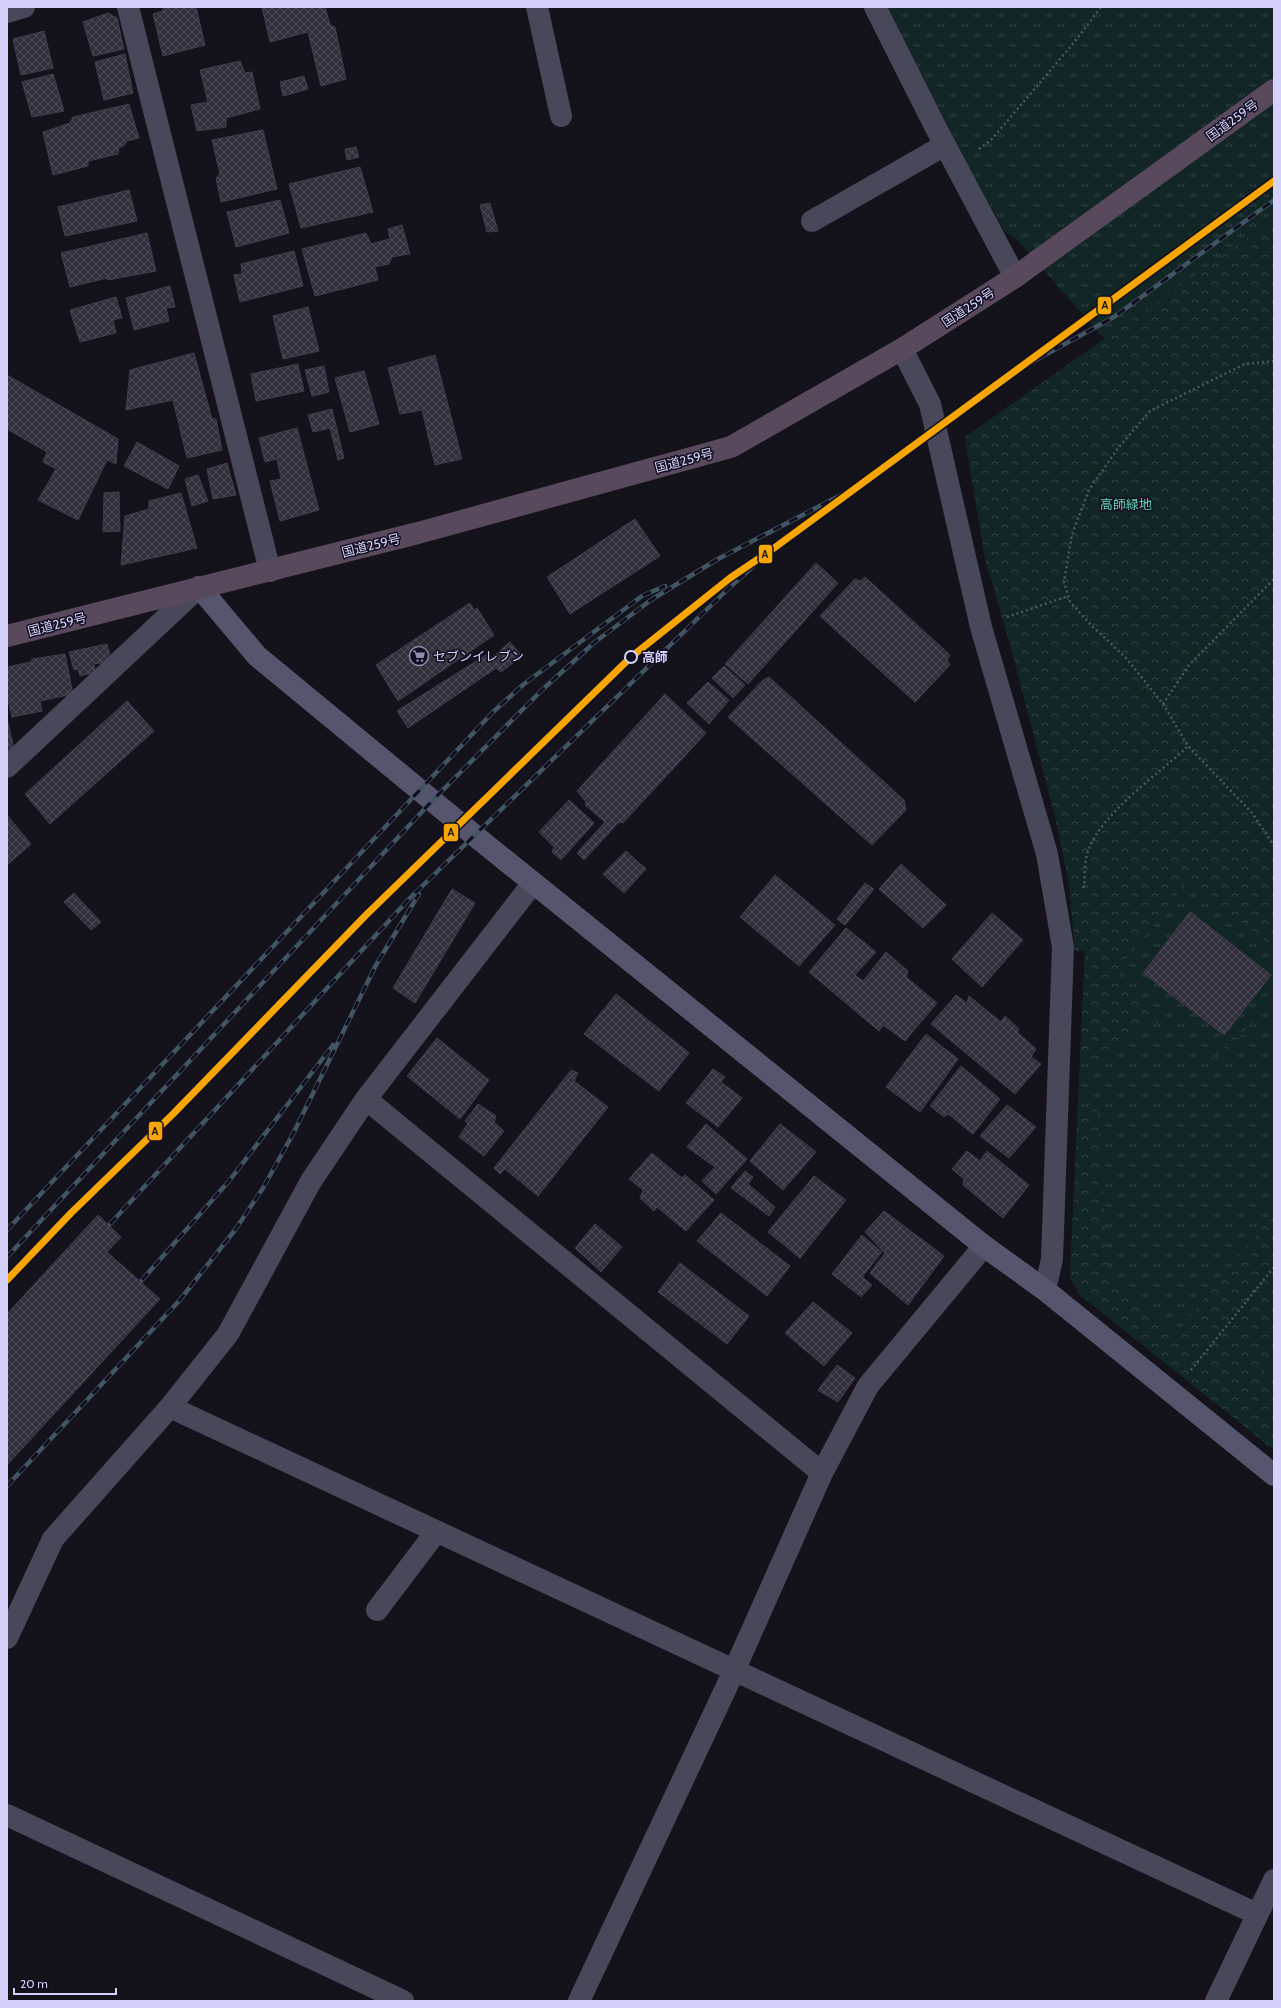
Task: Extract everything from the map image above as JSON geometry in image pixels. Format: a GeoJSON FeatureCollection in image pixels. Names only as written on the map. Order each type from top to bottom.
{"type":"FeatureCollection","features":[{"type":"Feature","properties":{"kind":"highway","name":"国道259号"},"geometry":{"type":"LineString","coordinates":[[7,636],[200,587],[270,571],[731,447],[902,349],[1015,277],[1274,90]]}},
{"type":"Feature","properties":{"kind":"street"},"geometry":{"type":"LineString","coordinates":[[7,12],[24,7]]}},
{"type":"Feature","properties":{"kind":"street"},"geometry":{"type":"LineString","coordinates":[[128,7],[270,571]]}},
{"type":"Feature","properties":{"kind":"street"},"geometry":{"type":"LineString","coordinates":[[537,7],[561,116]]}},
{"type":"Feature","properties":{"kind":"street"},"geometry":{"type":"LineString","coordinates":[[875,7],[945,145],[1015,277]]}},
{"type":"Feature","properties":{"kind":"street"},"geometry":{"type":"LineString","coordinates":[[812,221],[945,145]]}},
{"type":"Feature","properties":{"kind":"street"},"geometry":{"type":"LineString","coordinates":[[902,349],[930,404],[981,627],[1047,854],[1063,947],[1052,1259],[1045,1290]]}},
{"type":"Feature","properties":{"kind":"street"},"geometry":{"type":"LineString","coordinates":[[7,767],[200,587],[256,656],[533,883],[984,1246],[1045,1290],[1274,1475]]}},
{"type":"Feature","properties":{"kind":"street"},"geometry":{"type":"LineString","coordinates":[[7,1638],[53,1539],[170,1407],[228,1334],[311,1181],[366,1099],[533,883]]}},
{"type":"Feature","properties":{"kind":"street"},"geometry":{"type":"LineString","coordinates":[[366,1099],[822,1473]]}},
{"type":"Feature","properties":{"kind":"street"},"geometry":{"type":"LineString","coordinates":[[579,2001],[734,1671],[822,1473],[868,1386],[984,1246]]}},
{"type":"Feature","properties":{"kind":"street"},"geometry":{"type":"LineString","coordinates":[[170,1407],[1257,1914]]}},
{"type":"Feature","properties":{"kind":"street"},"geometry":{"type":"LineString","coordinates":[[377,1610],[436,1532]]}},
{"type":"Feature","properties":{"kind":"street"},"geometry":{"type":"LineString","coordinates":[[7,1815],[402,2001]]}},
{"type":"Feature","properties":{"kind":"street"},"geometry":{"type":"LineString","coordinates":[[1216,2001],[1274,1880]]}},
{"type":"Feature","properties":{"kind":"path"},"geometry":{"type":"LineString","coordinates":[[956,166],[991,140],[1072,46],[1101,7]]}},
{"type":"Feature","properties":{"kind":"path"},"geometry":{"type":"LineString","coordinates":[[1274,361],[1245,364],[1150,411],[1118,448],[1089,490],[1072,534],[1064,582],[1070,602],[1084,618],[1126,658],[1163,704],[1188,746],[1253,814],[1274,846]]}},
{"type":"Feature","properties":{"kind":"path"},"geometry":{"type":"LineString","coordinates":[[1163,704],[1189,664],[1274,579]]}},
{"type":"Feature","properties":{"kind":"path"},"geometry":{"type":"LineString","coordinates":[[981,627],[1068,596]]}},
{"type":"Feature","properties":{"kind":"path"},"geometry":{"type":"LineString","coordinates":[[1083,896],[1088,853],[1101,829],[1112,814],[1188,746]]}},
{"type":"Feature","properties":{"kind":"path"},"geometry":{"type":"LineString","coordinates":[[1187,1374],[1274,1266]]}},
{"type":"Feature","properties":{"kind":"green space","name":"高師緑地"},"geometry":{"type":"Polygon","coordinates":[[[885,7],[1274,7],[1274,1450],[1079,1294],[1070,1277],[1085,951],[1075,951],[1069,883],[1054,812],[1010,644],[985,558],[965,437],[1105,340],[1018,241],[1003,230],[885,7]]]}},
{"type":"Feature","properties":{"kind":"green space"},"geometry":{"type":"Polygon","coordinates":[[[1274,219],[1274,947],[1188,881],[1117,971],[1144,1007],[1215,1059],[1274,986],[1274,995],[1216,1066],[1154,1019],[1097,1060],[1081,1062],[1079,1108],[1097,1109],[1109,1275],[1177,1333],[1274,1213],[1274,1345],[1257,1366],[1274,1379],[1274,1450],[1079,1294],[1070,1277],[1085,951],[1075,951],[1069,883],[1054,812],[1010,644],[985,558],[965,437],[1274,219]]]}},
{"type":"Feature","properties":{"kind":"building"},"geometry":{"type":"Polygon","coordinates":[[[163,7],[196,7],[205,45],[163,56],[153,14],[163,11],[163,7]]]}},
{"type":"Feature","properties":{"kind":"building"},"geometry":{"type":"Polygon","coordinates":[[[262,7],[325,7],[330,25],[335,27],[346,79],[321,86],[308,32],[270,42],[262,7]]]}},
{"type":"Feature","properties":{"kind":"building"},"geometry":{"type":"Polygon","coordinates":[[[108,13],[117,18],[124,49],[93,56],[83,22],[108,13]]]}},
{"type":"Feature","properties":{"kind":"building"},"geometry":{"type":"Polygon","coordinates":[[[44,31],[53,68],[21,75],[13,39],[44,31]]]}},
{"type":"Feature","properties":{"kind":"building"},"geometry":{"type":"Polygon","coordinates":[[[125,54],[133,93],[104,100],[95,62],[125,54]]]}},
{"type":"Feature","properties":{"kind":"building"},"geometry":{"type":"Polygon","coordinates":[[[240,61],[245,73],[252,72],[260,109],[226,118],[226,127],[197,131],[191,105],[208,102],[200,70],[240,61]]]}},
{"type":"Feature","properties":{"kind":"building"},"geometry":{"type":"Polygon","coordinates":[[[53,74],[64,111],[32,117],[22,82],[53,74]]]}},
{"type":"Feature","properties":{"kind":"building"},"geometry":{"type":"Polygon","coordinates":[[[304,76],[308,89],[283,96],[280,82],[304,76]]]}},
{"type":"Feature","properties":{"kind":"building"},"geometry":{"type":"Polygon","coordinates":[[[129,104],[139,138],[127,141],[125,145],[119,148],[118,154],[88,161],[88,166],[53,175],[43,132],[70,123],[73,117],[129,104]]]}},
{"type":"Feature","properties":{"kind":"building"},"geometry":{"type":"Polygon","coordinates":[[[263,130],[277,189],[221,202],[216,178],[220,174],[212,140],[263,130]]]}},
{"type":"Feature","properties":{"kind":"building"},"geometry":{"type":"Polygon","coordinates":[[[356,147],[359,157],[347,160],[345,149],[356,147]]]}},
{"type":"Feature","properties":{"kind":"building"},"geometry":{"type":"Polygon","coordinates":[[[360,167],[373,212],[301,228],[289,184],[360,167]]]}},
{"type":"Feature","properties":{"kind":"building"},"geometry":{"type":"Polygon","coordinates":[[[129,190],[137,221],[65,236],[58,207],[129,190]]]}},
{"type":"Feature","properties":{"kind":"building"},"geometry":{"type":"Polygon","coordinates":[[[280,200],[289,233],[236,247],[227,212],[280,200]]]}},
{"type":"Feature","properties":{"kind":"building"},"geometry":{"type":"Polygon","coordinates":[[[490,203],[498,231],[487,232],[480,205],[490,203]]]}},
{"type":"Feature","properties":{"kind":"building"},"geometry":{"type":"Polygon","coordinates":[[[402,225],[410,254],[392,257],[389,264],[375,267],[378,280],[315,296],[302,249],[366,233],[371,244],[390,239],[388,229],[402,225]]]}},
{"type":"Feature","properties":{"kind":"building"},"geometry":{"type":"Polygon","coordinates":[[[147,233],[156,271],[108,280],[107,278],[70,287],[61,253],[147,233]]]}},
{"type":"Feature","properties":{"kind":"building"},"geometry":{"type":"Polygon","coordinates":[[[294,251],[303,286],[240,302],[234,275],[242,274],[241,264],[294,251]]]}},
{"type":"Feature","properties":{"kind":"building"},"geometry":{"type":"Polygon","coordinates":[[[170,286],[175,307],[166,308],[169,321],[134,330],[126,298],[170,286]]]}},
{"type":"Feature","properties":{"kind":"building"},"geometry":{"type":"Polygon","coordinates":[[[116,297],[122,318],[113,320],[116,333],[80,342],[70,310],[116,297]]]}},
{"type":"Feature","properties":{"kind":"building"},"geometry":{"type":"Polygon","coordinates":[[[308,307],[319,351],[283,359],[273,316],[308,307]]]}},
{"type":"Feature","properties":{"kind":"building"},"geometry":{"type":"Polygon","coordinates":[[[194,353],[212,419],[216,419],[222,450],[187,458],[173,400],[126,410],[130,370],[194,353]]]}},
{"type":"Feature","properties":{"kind":"building"},"geometry":{"type":"Polygon","coordinates":[[[435,355],[462,459],[435,465],[422,410],[400,414],[388,368],[435,355]]]}},
{"type":"Feature","properties":{"kind":"building"},"geometry":{"type":"Polygon","coordinates":[[[298,364],[304,391],[256,401],[251,374],[298,364]]]}},
{"type":"Feature","properties":{"kind":"building"},"geometry":{"type":"Polygon","coordinates":[[[324,366],[329,392],[312,396],[305,370],[324,366]]]}},
{"type":"Feature","properties":{"kind":"building"},"geometry":{"type":"Polygon","coordinates":[[[364,371],[379,424],[350,432],[335,378],[364,371]]]}},
{"type":"Feature","properties":{"kind":"building"},"geometry":{"type":"Polygon","coordinates":[[[7,375],[118,439],[116,464],[107,460],[78,520],[38,500],[56,469],[43,462],[47,452],[7,429],[7,375]]]}},
{"type":"Feature","properties":{"kind":"building"},"geometry":{"type":"Polygon","coordinates":[[[332,409],[344,458],[338,460],[330,428],[313,432],[308,415],[332,409]]]}},
{"type":"Feature","properties":{"kind":"building"},"geometry":{"type":"Polygon","coordinates":[[[297,428],[319,510],[280,521],[270,481],[281,479],[277,459],[265,462],[259,438],[297,428]]]}},
{"type":"Feature","properties":{"kind":"building"},"geometry":{"type":"Polygon","coordinates":[[[137,442],[179,466],[168,489],[124,466],[137,442]]]}},
{"type":"Feature","properties":{"kind":"building"},"geometry":{"type":"Polygon","coordinates":[[[227,463],[236,495],[213,499],[207,469],[227,463]]]}},
{"type":"Feature","properties":{"kind":"building"},"geometry":{"type":"Polygon","coordinates":[[[198,475],[208,501],[192,506],[185,479],[198,475]]]}},
{"type":"Feature","properties":{"kind":"building"},"geometry":{"type":"Polygon","coordinates":[[[119,492],[120,531],[103,532],[104,493],[119,492]]]}},
{"type":"Feature","properties":{"kind":"building"},"geometry":{"type":"Polygon","coordinates":[[[181,493],[197,548],[121,565],[125,516],[149,509],[149,501],[181,493]]]}},
{"type":"Feature","properties":{"kind":"building"},"geometry":{"type":"Polygon","coordinates":[[[635,519],[660,556],[570,614],[547,577],[635,519]]]}},
{"type":"Feature","properties":{"kind":"building"},"geometry":{"type":"Polygon","coordinates":[[[816,563],[838,583],[748,684],[725,664],[816,563]]]}},
{"type":"Feature","properties":{"kind":"building"},"geometry":{"type":"Polygon","coordinates":[[[865,577],[950,655],[947,660],[950,665],[915,702],[820,616],[855,579],[860,581],[865,577]]]}},
{"type":"Feature","properties":{"kind":"building"},"geometry":{"type":"Polygon","coordinates":[[[470,603],[474,610],[477,608],[494,635],[398,701],[376,665],[470,603]]]}},
{"type":"Feature","properties":{"kind":"building"},"geometry":{"type":"Polygon","coordinates":[[[510,642],[522,656],[501,672],[496,668],[408,728],[397,711],[486,655],[490,659],[510,642]]]}},
{"type":"Feature","properties":{"kind":"building"},"geometry":{"type":"Polygon","coordinates":[[[107,644],[111,661],[94,664],[95,672],[80,676],[78,669],[74,670],[69,652],[107,644]]]}},
{"type":"Feature","properties":{"kind":"building"},"geometry":{"type":"Polygon","coordinates":[[[65,654],[73,694],[40,701],[42,711],[12,717],[7,695],[7,667],[31,662],[32,659],[65,654]]]}},
{"type":"Feature","properties":{"kind":"building"},"geometry":{"type":"Polygon","coordinates":[[[724,666],[745,685],[733,698],[712,678],[724,666]]]}},
{"type":"Feature","properties":{"kind":"building"},"geometry":{"type":"Polygon","coordinates":[[[769,677],[904,800],[906,810],[872,845],[728,717],[763,680],[769,677]]]}},
{"type":"Feature","properties":{"kind":"building"},"geometry":{"type":"Polygon","coordinates":[[[708,682],[729,700],[709,724],[687,703],[708,682]]]}},
{"type":"Feature","properties":{"kind":"building"},"geometry":{"type":"Polygon","coordinates":[[[665,694],[706,733],[623,823],[619,822],[584,860],[577,853],[605,822],[585,805],[586,802],[577,791],[665,694]]]}},
{"type":"Feature","properties":{"kind":"building"},"geometry":{"type":"Polygon","coordinates":[[[127,701],[154,731],[50,824],[25,794],[127,701]]]}},
{"type":"Feature","properties":{"kind":"building"},"geometry":{"type":"Polygon","coordinates":[[[7,718],[14,749],[7,750],[7,718]]]}},
{"type":"Feature","properties":{"kind":"building"},"geometry":{"type":"Polygon","coordinates":[[[569,800],[594,823],[561,860],[552,852],[554,847],[539,832],[569,800]]]}},
{"type":"Feature","properties":{"kind":"building"},"geometry":{"type":"Polygon","coordinates":[[[7,815],[31,844],[7,865],[7,815]]]}},
{"type":"Feature","properties":{"kind":"building"},"geometry":{"type":"Polygon","coordinates":[[[626,851],[646,869],[624,893],[603,874],[626,851]]]}},
{"type":"Feature","properties":{"kind":"building"},"geometry":{"type":"Polygon","coordinates":[[[901,864],[946,905],[923,928],[879,889],[901,864]]]}},
{"type":"Feature","properties":{"kind":"building"},"geometry":{"type":"Polygon","coordinates":[[[775,875],[835,925],[799,966],[740,917],[775,875]]]}},
{"type":"Feature","properties":{"kind":"building"},"geometry":{"type":"Polygon","coordinates":[[[865,883],[874,889],[845,925],[837,919],[865,883]]]}},
{"type":"Feature","properties":{"kind":"building"},"geometry":{"type":"Polygon","coordinates":[[[452,889],[475,903],[415,1003],[393,988],[452,889]]]}},
{"type":"Feature","properties":{"kind":"building"},"geometry":{"type":"Polygon","coordinates":[[[74,893],[101,922],[91,930],[64,902],[74,893]]]}},
{"type":"Feature","properties":{"kind":"building"},"geometry":{"type":"Polygon","coordinates":[[[1190,912],[1271,975],[1224,1035],[1143,973],[1190,912]]]}},
{"type":"Feature","properties":{"kind":"building"},"geometry":{"type":"Polygon","coordinates":[[[992,913],[1023,940],[982,987],[952,959],[992,913]]]}},
{"type":"Feature","properties":{"kind":"building"},"geometry":{"type":"Polygon","coordinates":[[[846,928],[876,952],[855,975],[863,981],[886,952],[908,971],[906,977],[937,1003],[905,1041],[883,1025],[879,1031],[809,972],[846,928]]]}},
{"type":"Feature","properties":{"kind":"building"},"geometry":{"type":"Polygon","coordinates":[[[616,994],[689,1053],[659,1091],[584,1034],[616,994]]]}},
{"type":"Feature","properties":{"kind":"building"},"geometry":{"type":"Polygon","coordinates":[[[956,995],[967,1003],[969,996],[1001,1022],[1005,1016],[1019,1029],[1017,1032],[1036,1049],[1031,1057],[1041,1064],[1015,1094],[931,1024],[956,995]]]}},
{"type":"Feature","properties":{"kind":"building"},"geometry":{"type":"Polygon","coordinates":[[[926,1034],[958,1059],[920,1112],[886,1087],[926,1034]]]}},
{"type":"Feature","properties":{"kind":"building"},"geometry":{"type":"Polygon","coordinates":[[[437,1038],[489,1080],[460,1119],[407,1076],[437,1038]]]}},
{"type":"Feature","properties":{"kind":"building"},"geometry":{"type":"Polygon","coordinates":[[[961,1066],[1000,1099],[973,1134],[948,1114],[944,1117],[930,1106],[961,1066]]]}},
{"type":"Feature","properties":{"kind":"building"},"geometry":{"type":"Polygon","coordinates":[[[713,1069],[725,1077],[721,1082],[742,1098],[718,1127],[686,1103],[713,1069]]]}},
{"type":"Feature","properties":{"kind":"building"},"geometry":{"type":"Polygon","coordinates":[[[571,1070],[578,1073],[574,1081],[608,1107],[538,1196],[505,1169],[500,1174],[494,1168],[571,1070]]]}},
{"type":"Feature","properties":{"kind":"building"},"geometry":{"type":"Polygon","coordinates":[[[478,1104],[496,1116],[494,1122],[504,1131],[484,1156],[459,1137],[468,1123],[465,1121],[478,1104]]]}},
{"type":"Feature","properties":{"kind":"building"},"geometry":{"type":"Polygon","coordinates":[[[1007,1105],[1036,1127],[1009,1158],[980,1136],[1007,1105]]]}},
{"type":"Feature","properties":{"kind":"building"},"geometry":{"type":"Polygon","coordinates":[[[706,1124],[747,1159],[716,1194],[702,1181],[715,1167],[687,1147],[706,1124]]]}},
{"type":"Feature","properties":{"kind":"building"},"geometry":{"type":"Polygon","coordinates":[[[780,1124],[816,1152],[783,1190],[750,1161],[780,1124]]]}},
{"type":"Feature","properties":{"kind":"building"},"geometry":{"type":"Polygon","coordinates":[[[967,1151],[980,1161],[987,1151],[1029,1185],[1003,1218],[963,1185],[964,1179],[952,1169],[967,1151]]]}},
{"type":"Feature","properties":{"kind":"building"},"geometry":{"type":"Polygon","coordinates":[[[652,1153],[682,1178],[685,1175],[714,1200],[686,1231],[657,1207],[654,1211],[640,1198],[643,1190],[629,1179],[652,1153]]]}},
{"type":"Feature","properties":{"kind":"building"},"geometry":{"type":"Polygon","coordinates":[[[745,1171],[753,1177],[748,1184],[775,1207],[769,1216],[731,1188],[745,1171]]]}},
{"type":"Feature","properties":{"kind":"building"},"geometry":{"type":"Polygon","coordinates":[[[814,1176],[846,1200],[800,1258],[768,1232],[814,1176]]]}},
{"type":"Feature","properties":{"kind":"building"},"geometry":{"type":"Polygon","coordinates":[[[884,1211],[944,1256],[908,1305],[870,1273],[885,1253],[865,1232],[884,1211]]]}},
{"type":"Feature","properties":{"kind":"building"},"geometry":{"type":"Polygon","coordinates":[[[721,1213],[790,1266],[767,1296],[697,1241],[721,1213]]]}},
{"type":"Feature","properties":{"kind":"building"},"geometry":{"type":"Polygon","coordinates":[[[98,1215],[121,1237],[107,1252],[160,1299],[7,1465],[7,1314],[98,1215]]]}},
{"type":"Feature","properties":{"kind":"building"},"geometry":{"type":"Polygon","coordinates":[[[595,1224],[622,1247],[601,1272],[575,1248],[595,1224]]]}},
{"type":"Feature","properties":{"kind":"building"},"geometry":{"type":"Polygon","coordinates":[[[862,1235],[882,1252],[862,1277],[872,1285],[861,1297],[832,1274],[862,1235]]]}},
{"type":"Feature","properties":{"kind":"building"},"geometry":{"type":"Polygon","coordinates":[[[680,1263],[749,1316],[727,1344],[658,1292],[680,1263]]]}},
{"type":"Feature","properties":{"kind":"building"},"geometry":{"type":"Polygon","coordinates":[[[813,1302],[852,1333],[824,1366],[785,1333],[813,1302]]]}},
{"type":"Feature","properties":{"kind":"building"},"geometry":{"type":"Polygon","coordinates":[[[837,1365],[855,1378],[838,1402],[818,1390],[837,1365]]]}},
{"type":"Feature","properties":{"kind":"railway"},"geometry":{"type":"LineString","coordinates":[[1023,367],[1114,317],[1274,200]]}},
{"type":"Feature","properties":{"kind":"railway"},"geometry":{"type":"LineString","coordinates":[[7,1257],[432,801],[542,690],[595,642],[651,600],[718,559],[864,483]]}},
{"type":"Feature","properties":{"kind":"railway"},"geometry":{"type":"LineString","coordinates":[[110,1224],[410,898],[729,588],[770,551]]}},
{"type":"Feature","properties":{"kind":"railway"},"geometry":{"type":"LineString","coordinates":[[7,1230],[493,712],[524,684],[642,596],[665,586]]}},
{"type":"Feature","properties":{"kind":"railway"},"geometry":{"type":"LineString","coordinates":[[7,1486],[179,1301],[235,1230],[263,1188],[294,1132],[376,965],[419,894]]}},
{"type":"Feature","properties":{"kind":"railway"},"geometry":{"type":"LineString","coordinates":[[142,1280],[229,1181],[333,1045]]}},
{"type":"Feature","properties":{"kind":"transit line","name":"A"},"geometry":{"type":"LineString","coordinates":[[7,1280],[71,1213],[173,1114],[366,915],[631,657],[730,578],[770,551],[1274,181]]}},
{"type":"Feature","properties":{"kind":"place","name":"セブンイレブン"},"geometry":{"type":"Point","coordinates":[419,656]}},
{"type":"Feature","properties":{"kind":"place","name":"高師"},"geometry":{"type":"Point","coordinates":[631,657]}}]}
